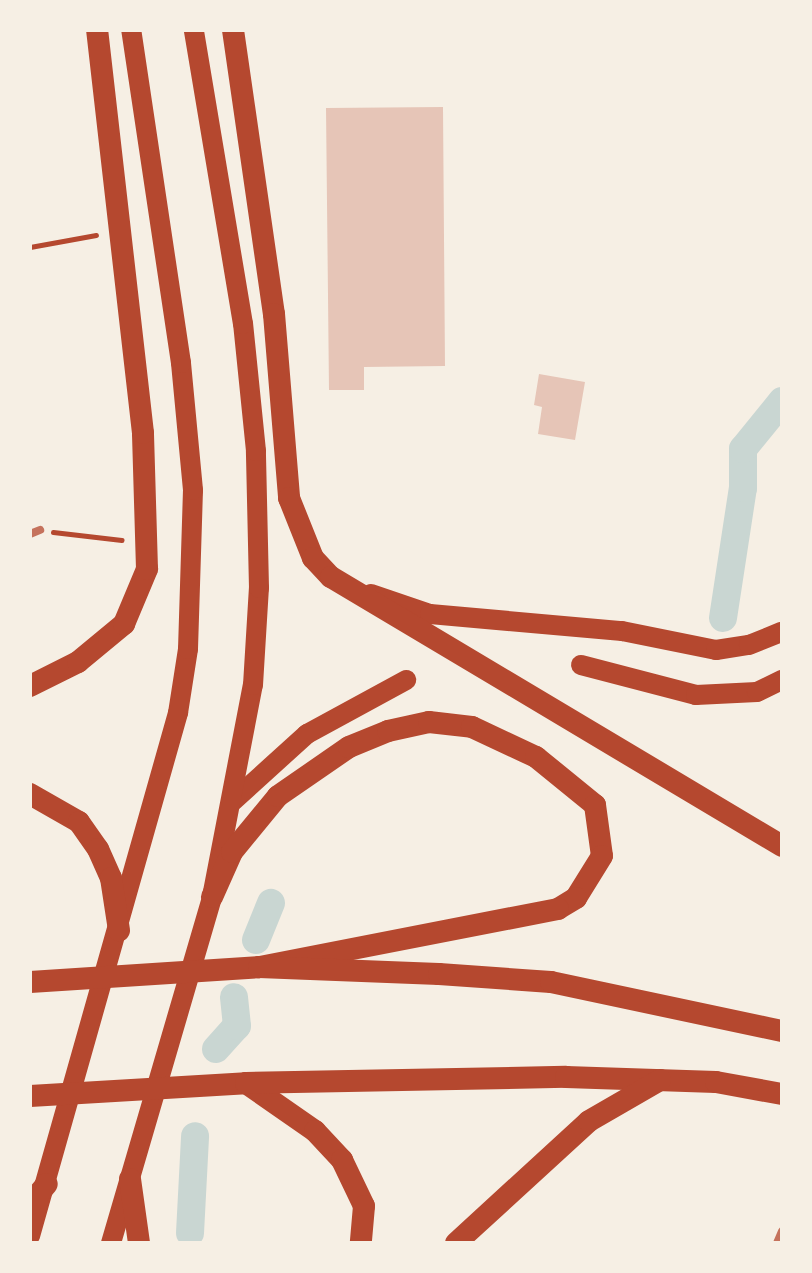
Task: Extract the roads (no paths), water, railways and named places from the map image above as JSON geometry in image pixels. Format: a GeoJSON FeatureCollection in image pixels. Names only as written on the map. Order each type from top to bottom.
{"type":"FeatureCollection","features":[{"type":"Feature","properties":{"kind":"highway"},"geometry":{"type":"LineString","coordinates":[[30,686],[78,662],[124,624],[147,569],[148,543],[124,230],[97,30]]}},
{"type":"Feature","properties":{"kind":"highway"},"geometry":{"type":"LineString","coordinates":[[233,30],[274,314],[289,498],[313,558],[331,577],[782,846]]}},
{"type":"Feature","properties":{"kind":"highway"},"geometry":{"type":"LineString","coordinates":[[212,897],[232,852],[278,796],[349,747],[388,731],[429,722],[472,727],[536,757],[595,805],[602,856],[584,888],[558,909],[259,967]]}},
{"type":"Feature","properties":{"kind":"highway"},"geometry":{"type":"LineString","coordinates":[[30,794],[79,822],[98,849],[111,878],[119,930]]}},
{"type":"Feature","properties":{"kind":"highway"},"geometry":{"type":"LineString","coordinates":[[30,982],[259,967],[551,982],[782,1031]]}},
{"type":"Feature","properties":{"kind":"highway"},"geometry":{"type":"LineString","coordinates":[[456,1243],[589,1121],[663,1078]]}},
{"type":"Feature","properties":{"kind":"highway"},"geometry":{"type":"LineString","coordinates":[[30,1096],[246,1083],[663,1078],[782,1094]]}},
{"type":"Feature","properties":{"kind":"highway"},"geometry":{"type":"LineString","coordinates":[[246,1083],[315,1131],[342,1160],[364,1206],[361,1243]]}},
{"type":"Feature","properties":{"kind":"highway"},"geometry":{"type":"LineString","coordinates":[[130,1179],[139,1243]]}},
{"type":"Feature","properties":{"kind":"highway"},"geometry":{"type":"LineString","coordinates":[[30,1204],[47,1184]]}},
{"type":"Feature","properties":{"kind":"main road"},"geometry":{"type":"LineString","coordinates":[[30,1236],[178,713],[194,571],[181,363],[131,30]]}},
{"type":"Feature","properties":{"kind":"main road"},"geometry":{"type":"LineString","coordinates":[[111,1243],[212,897],[253,685],[259,505],[243,324],[194,30]]}},
{"type":"Feature","properties":{"kind":"main road"},"geometry":{"type":"LineString","coordinates":[[331,577],[430,614],[470,620],[622,631],[716,650],[749,645],[782,632]]}},
{"type":"Feature","properties":{"kind":"main road"},"geometry":{"type":"LineString","coordinates":[[581,665],[696,695],[736,695],[779,688]]}},
{"type":"Feature","properties":{"kind":"main road"},"geometry":{"type":"LineString","coordinates":[[233,801],[307,734],[406,680]]}},
{"type":"Feature","properties":{"kind":"street"},"geometry":{"type":"LineString","coordinates":[[30,534],[40,530]]}},
{"type":"Feature","properties":{"kind":"street"},"geometry":{"type":"LineString","coordinates":[[777,1243],[782,1231]]}},
{"type":"Feature","properties":{"kind":"waterway"},"geometry":{"type":"LineString","coordinates":[[723,618],[743,488],[743,449],[782,401]]}},
{"type":"Feature","properties":{"kind":"waterway"},"geometry":{"type":"LineString","coordinates":[[256,940],[271,903]]}},
{"type":"Feature","properties":{"kind":"waterway"},"geometry":{"type":"LineString","coordinates":[[216,1049],[237,1026],[234,997]]}},
{"type":"Feature","properties":{"kind":"waterway"},"geometry":{"type":"LineString","coordinates":[[190,1233],[195,1136]]}}]}
